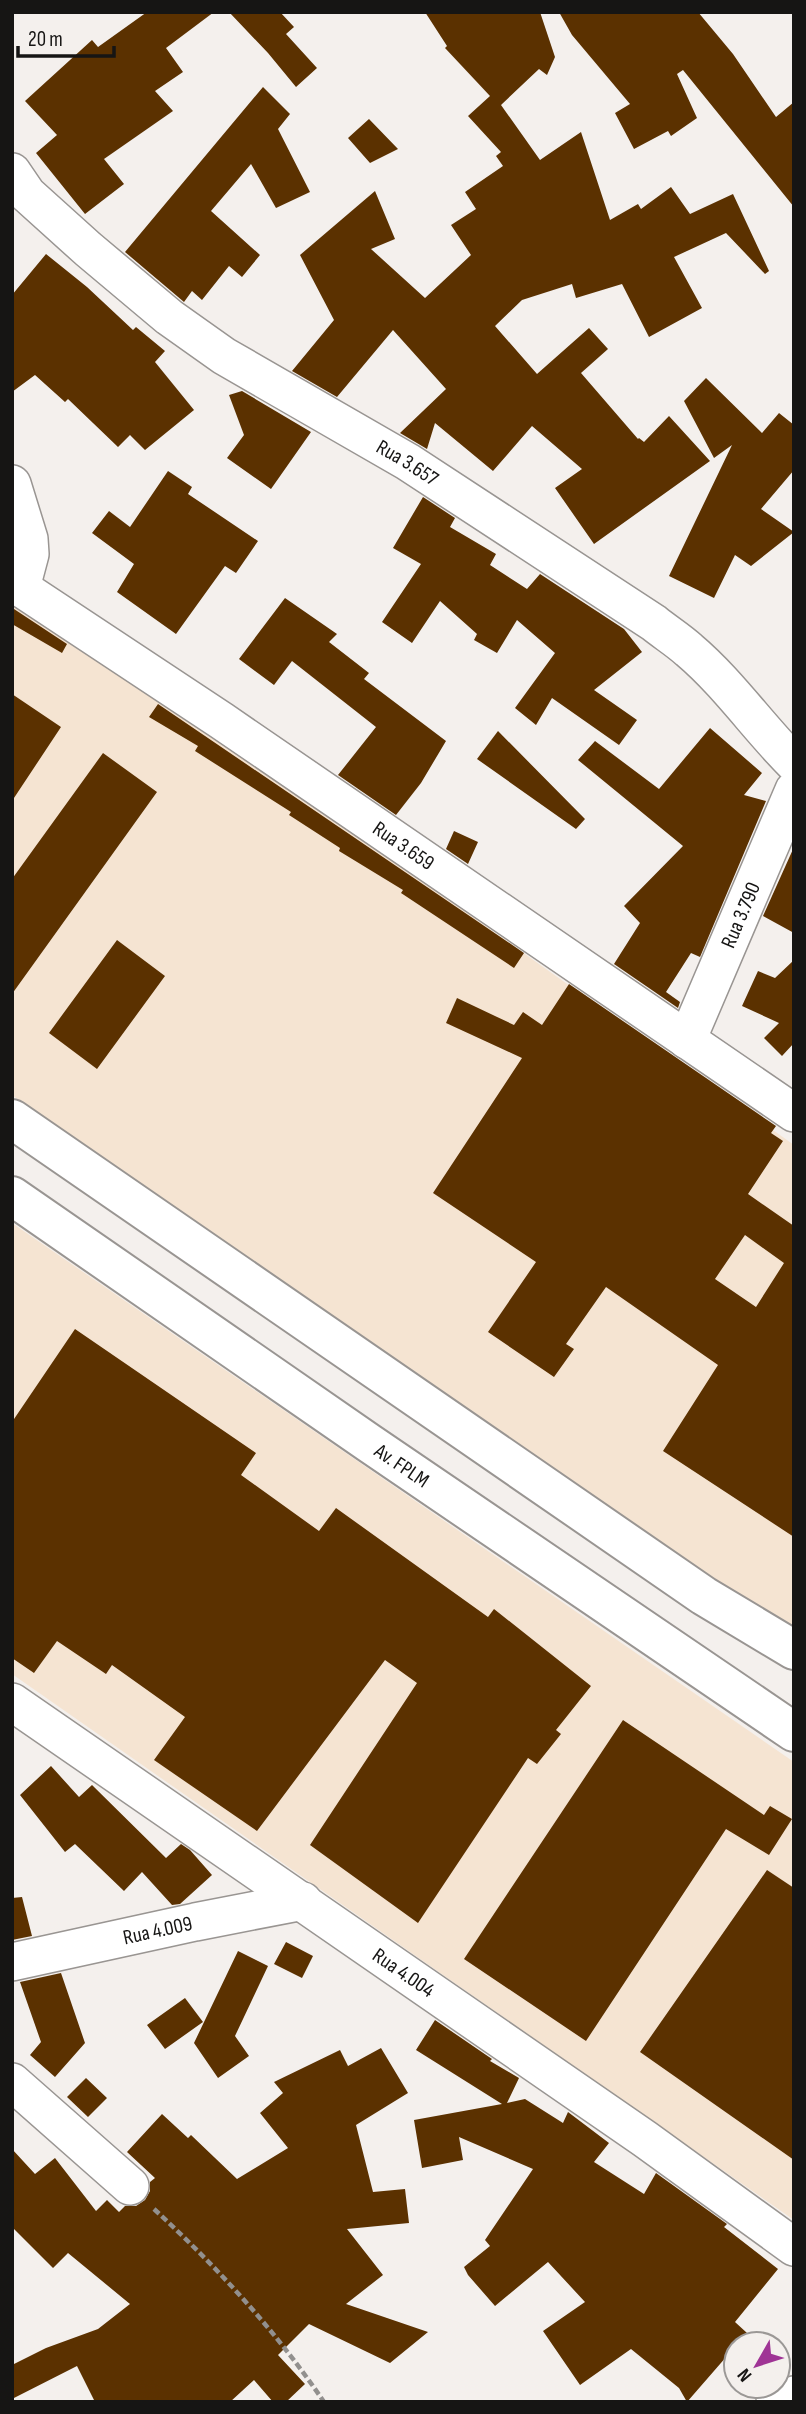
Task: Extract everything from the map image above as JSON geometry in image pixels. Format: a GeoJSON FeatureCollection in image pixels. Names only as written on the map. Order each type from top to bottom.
{"type":"FeatureCollection","features":[{"type":"Feature","properties":{"kind":"main road"},"geometry":{"type":"LineString","coordinates":[[12,1119],[704,1596],[794,1650]]}},
{"type":"Feature","properties":{"kind":"main road","name":"Av. FPLM"},"geometry":{"type":"LineString","coordinates":[[12,1196],[794,1732]]}},
{"type":"Feature","properties":{"kind":"street","name":"Rua 3.657"},"geometry":{"type":"LineString","coordinates":[[12,173],[27,194],[88,249],[169,317],[223,356],[408,462],[671,636],[710,670],[765,735],[794,763]]}},
{"type":"Feature","properties":{"kind":"street"},"geometry":{"type":"LineString","coordinates":[[12,485],[29,539],[30,554],[17,585]]}},
{"type":"Feature","properties":{"kind":"street","name":"Rua 3.659"},"geometry":{"type":"LineString","coordinates":[[17,585],[234,728],[794,1112]]}},
{"type":"Feature","properties":{"kind":"street","name":"Rua 3.790"},"geometry":{"type":"LineString","coordinates":[[687,1040],[794,790]]}},
{"type":"Feature","properties":{"kind":"street","name":"Rua 4.004"},"geometry":{"type":"LineString","coordinates":[[12,1702],[29,1726],[303,1901],[634,2131],[794,2246]]}},
{"type":"Feature","properties":{"kind":"street","name":"Rua 4.009"},"geometry":{"type":"LineString","coordinates":[[12,1962],[303,1901]]}},
{"type":"Feature","properties":{"kind":"street"},"geometry":{"type":"LineString","coordinates":[[12,2082],[130,2186]]}},
{"type":"Feature","properties":{"kind":"street"},"geometry":{"type":"LineString","coordinates":[[775,2402],[794,2395]]}},
{"type":"Feature","properties":{"kind":"path"},"geometry":{"type":"LineString","coordinates":[[130,2186],[224,2277],[301,2367],[324,2402]]}},
{"type":"Feature","properties":{"kind":"shaded area"},"geometry":{"type":"Polygon","coordinates":[[[12,590],[794,1145],[794,1641],[790,1647],[12,1095],[12,590]]]}},
{"type":"Feature","properties":{"kind":"shaded area"},"geometry":{"type":"Polygon","coordinates":[[[12,1223],[794,1762],[794,2220],[12,1674],[12,1223]]]}},
{"type":"Feature","properties":{"kind":"building"},"geometry":{"type":"Polygon","coordinates":[[[147,12],[214,12],[166,48],[183,72],[155,91],[173,111],[104,159],[124,184],[85,214],[36,153],[57,135],[25,101],[92,40],[98,47],[147,12]]]}},
{"type":"Feature","properties":{"kind":"building"},"geometry":{"type":"Polygon","coordinates":[[[229,12],[280,12],[294,27],[286,34],[317,68],[296,87],[229,12]]]}},
{"type":"Feature","properties":{"kind":"building"},"geometry":{"type":"Polygon","coordinates":[[[425,12],[540,12],[555,57],[547,75],[539,69],[501,105],[540,160],[581,132],[610,220],[638,204],[641,209],[671,187],[690,214],[733,194],[769,271],[765,274],[726,233],[674,257],[702,308],[649,337],[622,284],[576,298],[572,284],[522,300],[495,326],[537,374],[589,328],[608,349],[581,373],[638,439],[644,442],[669,416],[710,461],[594,544],[555,488],[582,469],[532,426],[493,471],[435,423],[427,449],[400,433],[446,389],[393,330],[337,397],[292,371],[334,320],[300,255],[375,191],[395,239],[371,249],[425,298],[471,255],[451,225],[476,209],[465,192],[503,166],[496,156],[501,152],[468,116],[490,96],[445,48],[447,46],[425,12]]]}},
{"type":"Feature","properties":{"kind":"building"},"geometry":{"type":"Polygon","coordinates":[[[559,12],[698,12],[733,54],[776,117],[794,102],[794,207],[683,70],[677,74],[697,118],[671,136],[668,131],[634,149],[615,113],[630,104],[572,35],[559,12]]]}},
{"type":"Feature","properties":{"kind":"building"},"geometry":{"type":"Polygon","coordinates":[[[263,87],[290,114],[278,129],[310,192],[276,208],[251,164],[211,211],[260,255],[242,277],[229,266],[202,300],[192,291],[184,302],[125,252],[263,87]]]}},
{"type":"Feature","properties":{"kind":"building"},"geometry":{"type":"Polygon","coordinates":[[[369,119],[398,149],[370,163],[348,138],[369,119]]]}},
{"type":"Feature","properties":{"kind":"building"},"geometry":{"type":"Polygon","coordinates":[[[46,254],[87,287],[133,330],[136,327],[165,351],[155,362],[194,410],[145,450],[130,435],[118,447],[68,399],[65,402],[35,375],[12,392],[12,295],[46,254]]]}},
{"type":"Feature","properties":{"kind":"building"},"geometry":{"type":"Polygon","coordinates":[[[706,378],[762,433],[779,413],[794,425],[794,470],[761,509],[794,532],[751,566],[735,555],[714,598],[669,576],[732,445],[714,458],[684,401],[706,378]]]}},
{"type":"Feature","properties":{"kind":"building"},"geometry":{"type":"Polygon","coordinates":[[[242,391],[311,432],[271,489],[227,458],[244,435],[229,395],[242,391]]]}},
{"type":"Feature","properties":{"kind":"building"},"geometry":{"type":"Polygon","coordinates":[[[168,471],[192,487],[188,494],[258,541],[236,573],[225,566],[176,634],[117,592],[134,564],[92,533],[109,511],[130,527],[168,471]]]}},
{"type":"Feature","properties":{"kind":"building"},"geometry":{"type":"Polygon","coordinates":[[[423,497],[455,518],[450,527],[496,554],[490,565],[527,589],[540,574],[624,629],[642,652],[594,690],[637,720],[619,745],[552,698],[536,725],[515,708],[555,653],[517,620],[497,653],[474,640],[477,634],[440,601],[412,643],[382,622],[421,564],[393,548],[423,497]]]}},
{"type":"Feature","properties":{"kind":"building"},"geometry":{"type":"Polygon","coordinates":[[[285,598],[337,634],[329,642],[369,673],[364,679],[446,741],[421,783],[396,815],[338,775],[376,727],[292,661],[274,685],[239,659],[285,598]]]}},
{"type":"Feature","properties":{"kind":"building"},"geometry":{"type":"Polygon","coordinates":[[[14,609],[67,644],[62,653],[12,624],[14,609]]]}},
{"type":"Feature","properties":{"kind":"building"},"geometry":{"type":"Polygon","coordinates":[[[12,694],[61,727],[12,801],[12,694]]]}},
{"type":"Feature","properties":{"kind":"building"},"geometry":{"type":"Polygon","coordinates":[[[158,704],[524,953],[514,968],[401,893],[403,890],[339,851],[340,848],[289,815],[291,812],[195,751],[198,746],[149,717],[158,704]]]}},
{"type":"Feature","properties":{"kind":"building"},"geometry":{"type":"Polygon","coordinates":[[[710,728],[762,773],[744,795],[766,801],[700,957],[691,953],[666,992],[680,1002],[678,1008],[614,964],[640,923],[624,906],[683,846],[578,760],[595,741],[659,789],[710,728]]]}},
{"type":"Feature","properties":{"kind":"building"},"geometry":{"type":"Polygon","coordinates":[[[498,731],[585,819],[576,829],[477,759],[498,731]]]}},
{"type":"Feature","properties":{"kind":"building"},"geometry":{"type":"Polygon","coordinates":[[[103,753],[157,792],[12,994],[12,879],[103,753]]]}},
{"type":"Feature","properties":{"kind":"building"},"geometry":{"type":"Polygon","coordinates":[[[454,831],[478,842],[468,864],[446,849],[454,831]]]}},
{"type":"Feature","properties":{"kind":"building"},"geometry":{"type":"Polygon","coordinates":[[[794,847],[794,933],[763,916],[794,847]]]}},
{"type":"Feature","properties":{"kind":"building"},"geometry":{"type":"Polygon","coordinates":[[[117,940],[165,976],[97,1069],[49,1033],[117,940]]]}},
{"type":"Feature","properties":{"kind":"building"},"geometry":{"type":"Polygon","coordinates":[[[794,960],[794,1043],[782,1056],[764,1038],[779,1023],[742,1006],[758,971],[775,978],[794,960]]]}},
{"type":"Feature","properties":{"kind":"building"},"geometry":{"type":"Polygon","coordinates":[[[569,984],[776,1126],[771,1133],[783,1141],[748,1194],[794,1226],[794,1537],[663,1451],[718,1365],[606,1287],[566,1344],[574,1349],[554,1377],[488,1332],[536,1262],[433,1193],[522,1058],[446,1023],[457,998],[514,1025],[523,1012],[542,1025],[569,984]],[[745,1235],[715,1279],[756,1307],[784,1263],[745,1235]]]}},
{"type":"Feature","properties":{"kind":"building"},"geometry":{"type":"Polygon","coordinates":[[[75,1329],[256,1453],[241,1475],[319,1531],[336,1508],[488,1617],[494,1609],[591,1686],[556,1730],[561,1734],[537,1764],[528,1758],[418,1923],[310,1845],[417,1683],[385,1660],[257,1831],[154,1760],[185,1717],[112,1665],[106,1674],[57,1641],[34,1673],[12,1658],[12,1422],[75,1329]]]}},
{"type":"Feature","properties":{"kind":"building"},"geometry":{"type":"Polygon","coordinates":[[[623,1720],[764,1815],[770,1806],[792,1819],[769,1855],[726,1829],[586,2041],[464,1959],[623,1720]]]}},
{"type":"Feature","properties":{"kind":"building"},"geometry":{"type":"Polygon","coordinates":[[[51,1766],[79,1797],[92,1785],[166,1858],[181,1844],[190,1850],[212,1875],[180,1904],[172,1905],[142,1872],[124,1891],[75,1844],[65,1852],[20,1795],[51,1766]]]}},
{"type":"Feature","properties":{"kind":"building"},"geometry":{"type":"Polygon","coordinates":[[[767,1870],[794,1888],[794,2160],[640,2052],[767,1870]]]}},
{"type":"Feature","properties":{"kind":"building"},"geometry":{"type":"Polygon","coordinates":[[[22,1897],[32,1936],[12,1940],[12,1898],[22,1897]]]}},
{"type":"Feature","properties":{"kind":"building"},"geometry":{"type":"Polygon","coordinates":[[[286,1942],[313,1956],[302,1978],[274,1964],[286,1942]]]}},
{"type":"Feature","properties":{"kind":"building"},"geometry":{"type":"Polygon","coordinates":[[[238,1951],[268,1966],[235,2036],[249,2056],[218,2078],[194,2043],[238,1951]]]}},
{"type":"Feature","properties":{"kind":"building"},"geometry":{"type":"Polygon","coordinates":[[[61,1973],[85,2043],[55,2077],[30,2055],[41,2042],[20,1982],[61,1973]]]}},
{"type":"Feature","properties":{"kind":"building"},"geometry":{"type":"Polygon","coordinates":[[[185,1998],[203,2022],[165,2049],[147,2025],[185,1998]]]}},
{"type":"Feature","properties":{"kind":"building"},"geometry":{"type":"Polygon","coordinates":[[[435,2020],[492,2059],[490,2061],[519,2078],[507,2103],[525,2099],[563,2123],[568,2112],[609,2143],[594,2162],[644,2194],[656,2173],[727,2224],[724,2227],[778,2269],[735,2322],[744,2330],[722,2330],[722,2362],[687,2402],[679,2388],[631,2349],[580,2385],[543,2331],[585,2302],[548,2262],[495,2306],[468,2275],[464,2267],[490,2246],[485,2240],[533,2169],[459,2137],[463,2160],[422,2168],[414,2120],[502,2104],[416,2050],[435,2020]]]}},
{"type":"Feature","properties":{"kind":"building"},"geometry":{"type":"Polygon","coordinates":[[[381,2048],[408,2093],[356,2125],[373,2192],[405,2189],[409,2223],[347,2229],[383,2275],[346,2304],[428,2332],[390,2363],[309,2324],[278,2355],[305,2384],[286,2402],[273,2402],[254,2380],[230,2402],[95,2402],[77,2366],[12,2399],[12,2365],[46,2348],[98,2329],[130,2304],[68,2253],[53,2268],[12,2227],[12,2149],[35,2174],[55,2158],[96,2211],[107,2200],[119,2212],[125,2206],[136,2206],[145,2200],[150,2191],[150,2182],[155,2178],[127,2152],[162,2114],[188,2138],[191,2135],[237,2179],[288,2148],[260,2113],[283,2093],[274,2082],[340,2050],[348,2066],[381,2048]]]}},
{"type":"Feature","properties":{"kind":"building"},"geometry":{"type":"Polygon","coordinates":[[[86,2078],[107,2098],[88,2117],[67,2097],[86,2078]]]}}]}
